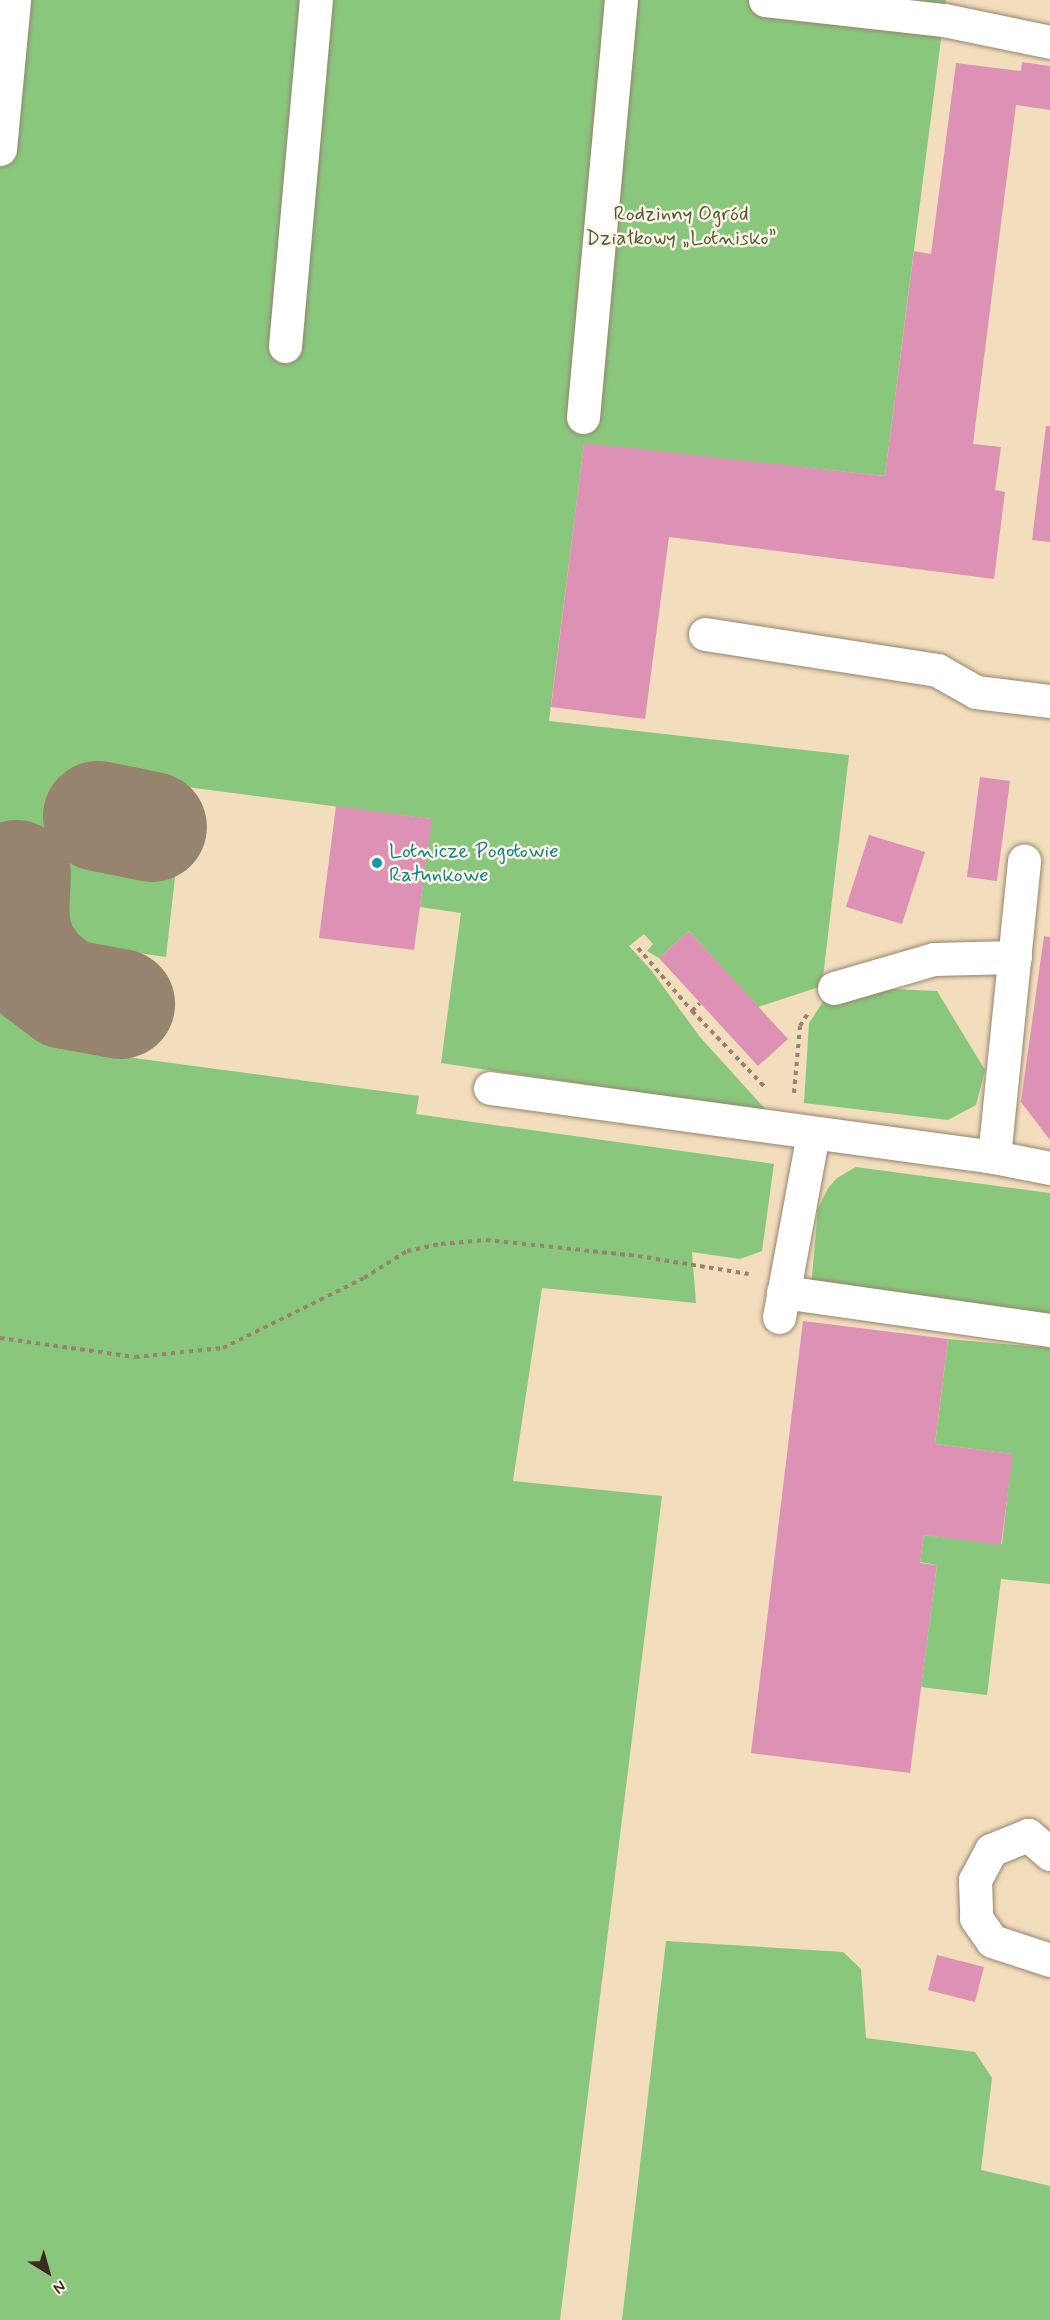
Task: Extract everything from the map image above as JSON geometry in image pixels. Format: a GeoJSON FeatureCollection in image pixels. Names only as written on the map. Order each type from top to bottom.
{"type":"FeatureCollection","features":[{"type":"Feature","properties":{"kind":"lane"},"geometry":{"type":"LineString","coordinates":[[0,149],[15,0]]}},
{"type":"Feature","properties":{"kind":"lane"},"geometry":{"type":"LineString","coordinates":[[285,346],[316,0]]}},
{"type":"Feature","properties":{"kind":"lane"},"geometry":{"type":"LineString","coordinates":[[583,417],[621,0]]}},
{"type":"Feature","properties":{"kind":"lane"},"geometry":{"type":"LineString","coordinates":[[765,0],[944,20],[1050,42]]}},
{"type":"Feature","properties":{"kind":"lane"},"geometry":{"type":"LineString","coordinates":[[705,634],[937,670],[976,692],[1050,701]]}},
{"type":"Feature","properties":{"kind":"lane"},"geometry":{"type":"LineString","coordinates":[[994,1158],[1024,861]]}},
{"type":"Feature","properties":{"kind":"lane"},"geometry":{"type":"LineString","coordinates":[[834,988],[934,959],[1015,957]]}},
{"type":"Feature","properties":{"kind":"lane"},"geometry":{"type":"LineString","coordinates":[[490,1088],[799,1126],[1050,1168]]}},
{"type":"Feature","properties":{"kind":"lane"},"geometry":{"type":"LineString","coordinates":[[799,1126],[782,1296],[1050,1330]]}},
{"type":"Feature","properties":{"kind":"lane"},"geometry":{"type":"LineString","coordinates":[[1050,1854],[1028,1835],[991,1850],[975,1880],[975,1918],[992,1941],[1050,1960]]}},
{"type":"Feature","properties":{"kind":"path"},"geometry":{"type":"LineString","coordinates":[[638,948],[692,1011],[799,1126]]}},
{"type":"Feature","properties":{"kind":"path"},"geometry":{"type":"LineString","coordinates":[[799,1126],[800,1026],[816,999],[834,988]]}},
{"type":"Feature","properties":{"kind":"path"},"geometry":{"type":"LineString","coordinates":[[692,1011],[700,1003]]}},
{"type":"Feature","properties":{"kind":"path"},"geometry":{"type":"LineString","coordinates":[[0,1338],[135,1357],[224,1348],[354,1283],[407,1251],[441,1244],[486,1240],[638,1256],[782,1296]]}},
{"type":"Feature","properties":{"kind":"green space","name":"Rodzinny Ogród Działkowy „Lotnisko”"},"geometry":{"type":"Polygon","coordinates":[[[0,0],[946,0],[885,476],[584,444],[549,721],[849,755],[822,986],[758,1007],[689,931],[659,958],[647,951],[653,944],[644,934],[629,946],[651,970],[700,1037],[767,1111],[441,1063],[461,913],[420,907],[431,819],[156,783],[145,873],[175,877],[166,957],[125,951],[111,1055],[419,1096],[416,1114],[774,1164],[762,1251],[740,1259],[692,1252],[696,1303],[542,1288],[513,1481],[662,1496],[560,2320],[0,2320],[0,0]]]}},
{"type":"Feature","properties":{"kind":"green space"},"geometry":{"type":"Polygon","coordinates":[[[892,989],[937,991],[985,1070],[976,1105],[948,1120],[804,1103],[809,1023],[823,1002],[892,989]]]}},
{"type":"Feature","properties":{"kind":"green space"},"geometry":{"type":"Polygon","coordinates":[[[856,1167],[1050,1193],[1050,1317],[811,1288],[818,1209],[828,1188],[837,1178],[856,1167]]]}},
{"type":"Feature","properties":{"kind":"green space"},"geometry":{"type":"Polygon","coordinates":[[[948,1339],[1050,1348],[1050,1584],[1001,1579],[987,1695],[921,1687],[937,1565],[920,1562],[924,1535],[1002,1544],[1012,1454],[935,1444],[948,1339]]]}},
{"type":"Feature","properties":{"kind":"green space"},"geometry":{"type":"Polygon","coordinates":[[[666,1941],[843,1952],[861,1969],[866,2038],[975,2052],[992,2078],[981,2170],[1050,2186],[1050,2320],[622,2320],[666,1941]]]}},
{"type":"Feature","properties":{"kind":"building"},"geometry":{"type":"Polygon","coordinates":[[[1022,62],[1050,66],[1050,110],[1016,105],[973,444],[1001,447],[995,490],[1005,492],[994,579],[669,537],[645,719],[551,707],[584,443],[885,476],[914,251],[931,254],[956,63],[1021,71],[1022,62]]]}},
{"type":"Feature","properties":{"kind":"building"},"geometry":{"type":"Polygon","coordinates":[[[1046,426],[1050,426],[1050,542],[1032,540],[1046,426]]]}},
{"type":"Feature","properties":{"kind":"building"},"geometry":{"type":"Polygon","coordinates":[[[980,777],[1010,781],[997,881],[967,877],[980,777]]]}},
{"type":"Feature","properties":{"kind":"building","name":"Lotnicze Pogotowie Ratunkowe"},"geometry":{"type":"Polygon","coordinates":[[[336,806],[432,819],[414,950],[319,938],[336,806]]]}},
{"type":"Feature","properties":{"kind":"building"},"geometry":{"type":"Polygon","coordinates":[[[869,835],[925,852],[902,924],[846,907],[869,835]]]}},
{"type":"Feature","properties":{"kind":"building"},"geometry":{"type":"Polygon","coordinates":[[[689,931],[788,1039],[758,1066],[659,958],[689,931]]]}},
{"type":"Feature","properties":{"kind":"building"},"geometry":{"type":"Polygon","coordinates":[[[1044,936],[1050,937],[1050,1140],[1021,1102],[1044,936]]]}},
{"type":"Feature","properties":{"kind":"building"},"geometry":{"type":"Polygon","coordinates":[[[803,1321],[948,1339],[935,1444],[1013,1454],[1001,1545],[924,1535],[920,1563],[937,1565],[910,1773],[751,1753],[803,1321]]]}},
{"type":"Feature","properties":{"kind":"building"},"geometry":{"type":"Polygon","coordinates":[[[937,1955],[984,1967],[975,2002],[928,1990],[937,1955]]]}},
{"type":"Feature","properties":{"kind":"taxiway"},"geometry":{"type":"LineString","coordinates":[[98,816],[152,827]]}},
{"type":"Feature","properties":{"kind":"taxiway"},"geometry":{"type":"LineString","coordinates":[[16,875],[14,910],[16,930],[21,948],[38,973],[66,994],[120,1004]]}},
{"type":"Feature","properties":{"kind":"place","name":"Lotnicze Pogotowie Ratunkowe"},"geometry":{"type":"Point","coordinates":[377,863]}}]}
